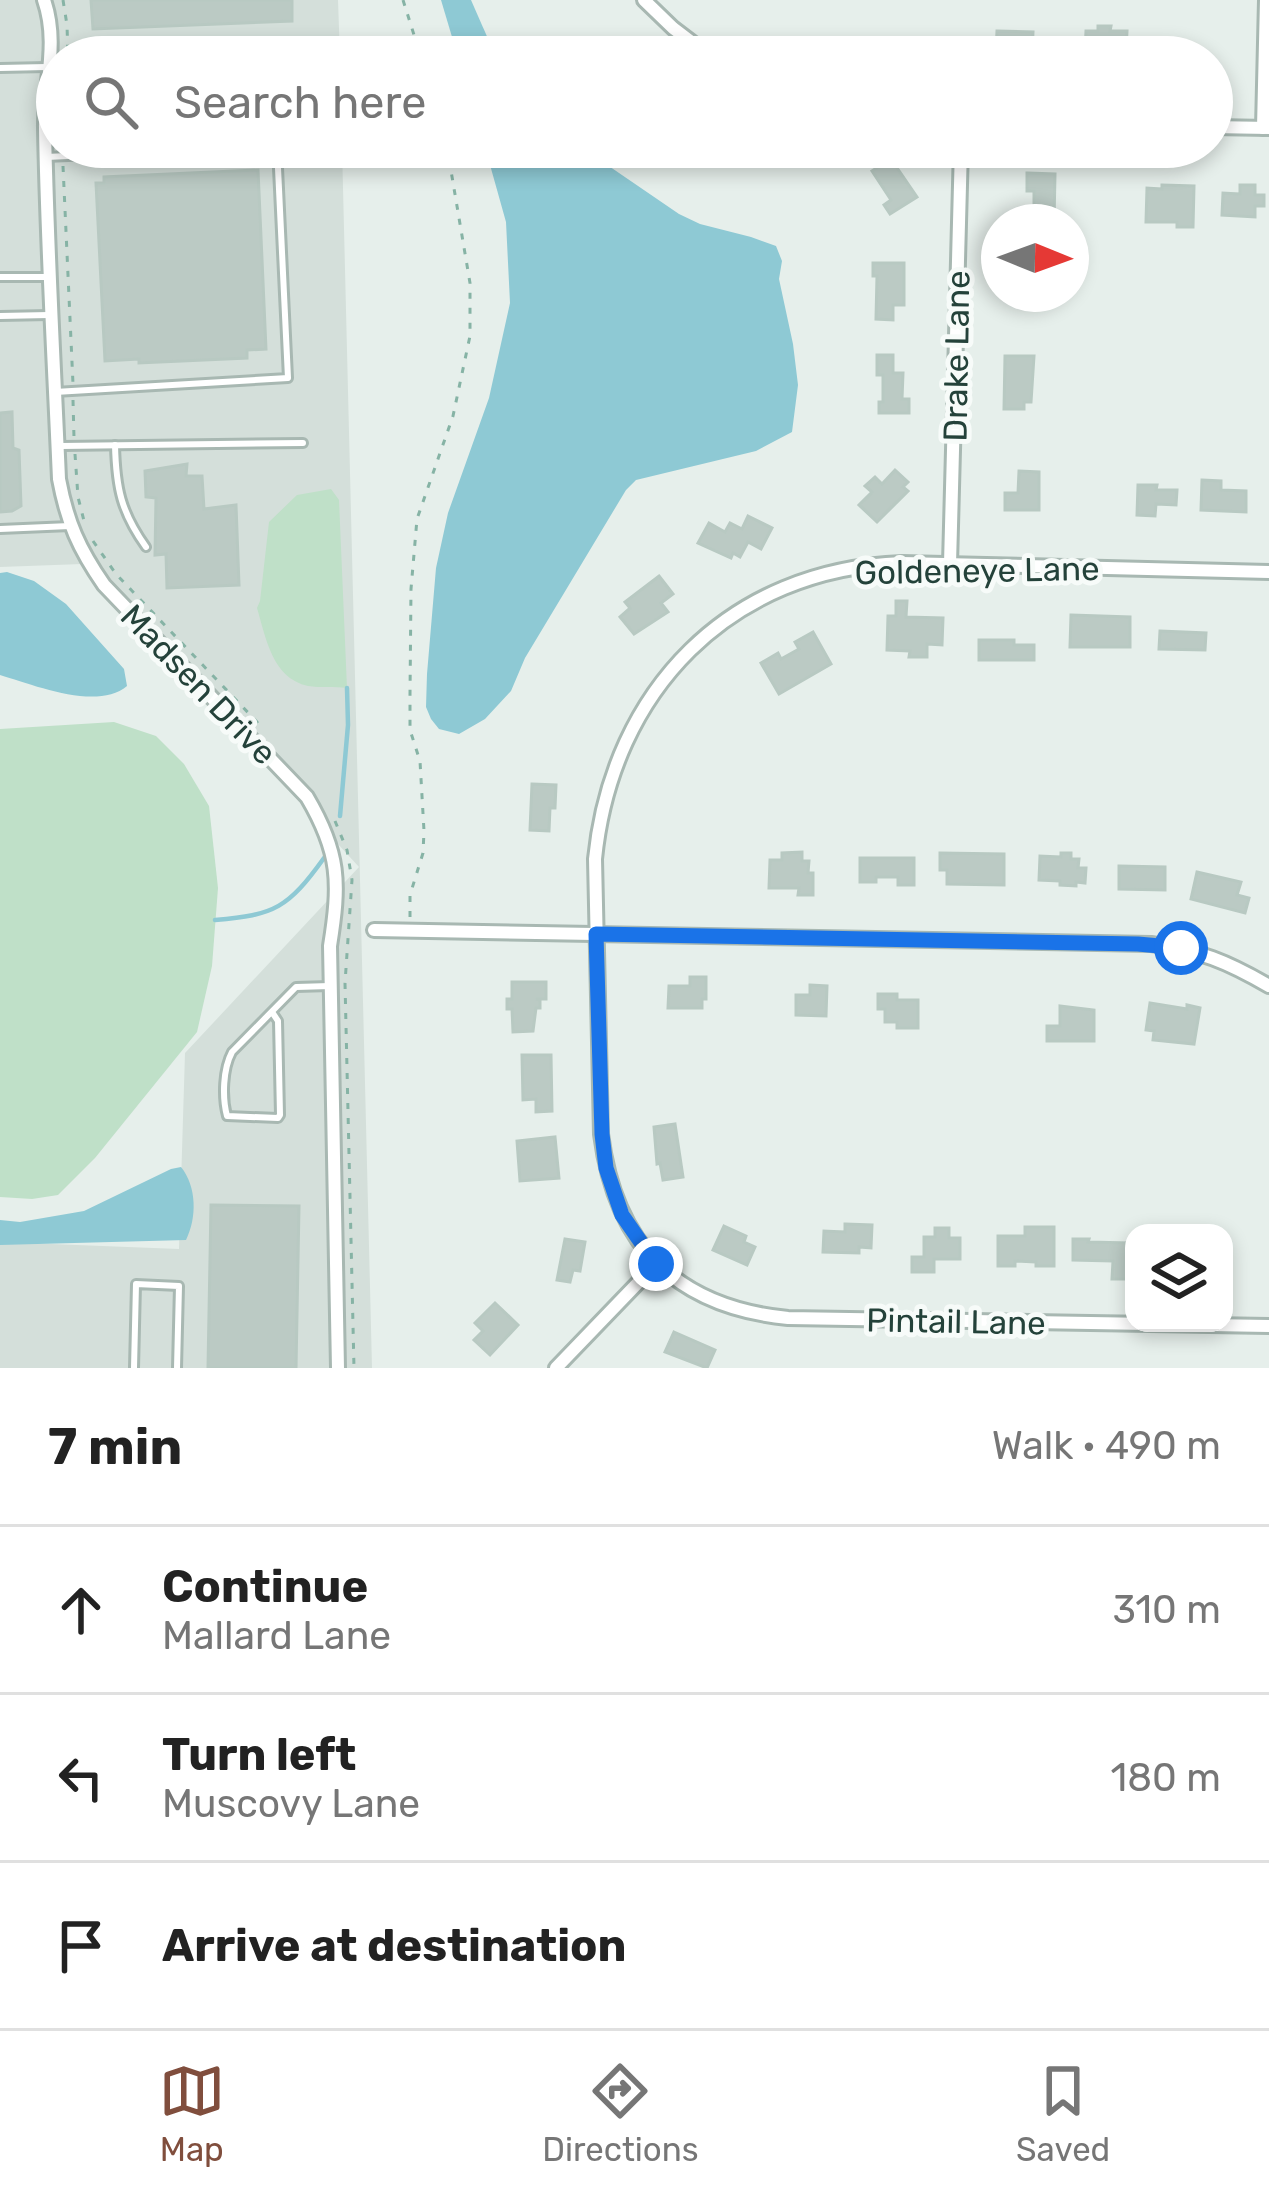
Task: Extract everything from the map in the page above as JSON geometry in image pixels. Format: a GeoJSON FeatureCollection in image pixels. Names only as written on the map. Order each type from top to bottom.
{"type":"FeatureCollection","features":[{"type":"Feature","properties":{"kind":"street","name":"Madsen Drive"},"geometry":{"type":"LineString","coordinates":[[44,0],[50,36]]}},
{"type":"Feature","properties":{"kind":"street"},"geometry":{"type":"LineString","coordinates":[[644,0],[683,36]]}},
{"type":"Feature","properties":{"kind":"street"},"geometry":{"type":"LineString","coordinates":[[1233,127],[1266,128],[1266,0]]}},
{"type":"Feature","properties":{"kind":"street","name":"Madsen Drive"},"geometry":{"type":"LineString","coordinates":[[46,168],[59,479],[70,526],[104,585],[307,797],[325,828],[337,871],[330,946],[338,1368]]}},
{"type":"Feature","properties":{"kind":"street","name":"Drake Lane"},"geometry":{"type":"LineString","coordinates":[[950,565],[960,168]]}},
{"type":"Feature","properties":{"kind":"street","name":"Goldeneye Lane"},"geometry":{"type":"LineString","coordinates":[[656,1264],[622,1215],[606,1168],[595,859],[611,774],[643,706],[671,670],[702,638],[751,604],[818,575],[858,567],[1269,572]]}},
{"type":"Feature","properties":{"kind":"street"},"geometry":{"type":"LineString","coordinates":[[374,930],[1151,944],[1207,954],[1269,986]]}},
{"type":"Feature","properties":{"kind":"street"},"geometry":{"type":"LineString","coordinates":[[556,1368],[656,1264]]}},
{"type":"Feature","properties":{"kind":"street","name":"Pintail Lane"},"geometry":{"type":"LineString","coordinates":[[656,1264],[720,1304],[788,1318],[1269,1326]]}},
{"type":"Feature","properties":{"kind":"lane"},"geometry":{"type":"LineString","coordinates":[[0,68],[36,67]]}},
{"type":"Feature","properties":{"kind":"lane"},"geometry":{"type":"LineString","coordinates":[[55,392],[288,378],[274,168]]}},
{"type":"Feature","properties":{"kind":"lane"},"geometry":{"type":"LineString","coordinates":[[0,277],[51,277]]}},
{"type":"Feature","properties":{"kind":"lane"},"geometry":{"type":"LineString","coordinates":[[0,316],[52,314]]}},
{"type":"Feature","properties":{"kind":"lane"},"geometry":{"type":"LineString","coordinates":[[57,446],[303,443]]}},
{"type":"Feature","properties":{"kind":"lane"},"geometry":{"type":"LineString","coordinates":[[115,446],[120,500],[146,547]]}},
{"type":"Feature","properties":{"kind":"lane"},"geometry":{"type":"LineString","coordinates":[[0,529],[70,526]]}},
{"type":"Feature","properties":{"kind":"lane"},"geometry":{"type":"LineString","coordinates":[[272,1012],[278,1021],[280,1115],[227,1116],[229,1057],[272,1012],[296,987],[331,986]]}},
{"type":"Feature","properties":{"kind":"lane"},"geometry":{"type":"LineString","coordinates":[[134,1368],[136,1284],[179,1286],[177,1368]]}},
{"type":"Feature","properties":{"kind":"path"},"geometry":{"type":"LineString","coordinates":[[63,0],[67,36]]}},
{"type":"Feature","properties":{"kind":"path"},"geometry":{"type":"LineString","coordinates":[[403,0],[414,36]]}},
{"type":"Feature","properties":{"kind":"path"},"geometry":{"type":"LineString","coordinates":[[63,168],[76,484],[82,513],[99,551],[116,574],[265,736]]}},
{"type":"Feature","properties":{"kind":"path"},"geometry":{"type":"LineString","coordinates":[[410,931],[410,895],[423,854],[424,831],[420,761],[410,730],[417,519],[453,416],[470,336],[470,283],[451,168]]}},
{"type":"Feature","properties":{"kind":"path"},"geometry":{"type":"LineString","coordinates":[[327,807],[347,850],[352,880],[345,982],[355,1368]]}},
{"type":"Feature","properties":{"kind":"shaded area"},"geometry":{"type":"Polygon","coordinates":[[[0,0],[338,0],[339,36],[36,36],[36,168],[343,168],[372,1368],[0,1368],[0,1242],[179,1249],[185,1053],[359,867],[82,564],[0,567],[0,0]]]}},
{"type":"Feature","properties":{"kind":"green space"},"geometry":{"type":"Polygon","coordinates":[[[331,489],[339,500],[347,688],[308,686],[286,675],[272,655],[257,608],[269,522],[297,495],[331,489]]]}},
{"type":"Feature","properties":{"kind":"green space"},"geometry":{"type":"Polygon","coordinates":[[[114,722],[156,736],[184,764],[209,806],[218,888],[212,966],[197,1032],[95,1158],[58,1195],[0,1197],[0,729],[114,722]]]}},
{"type":"Feature","properties":{"kind":"water"},"geometry":{"type":"Polygon","coordinates":[[[441,0],[471,0],[487,36],[452,36],[441,0]]]}},
{"type":"Feature","properties":{"kind":"water"},"geometry":{"type":"Polygon","coordinates":[[[491,168],[612,168],[700,224],[776,246],[798,385],[792,432],[756,451],[636,480],[626,490],[525,658],[511,691],[485,719],[459,734],[439,729],[426,707],[436,568],[448,513],[489,398],[510,303],[506,222],[491,168]]]}},
{"type":"Feature","properties":{"kind":"water"},"geometry":{"type":"Polygon","coordinates":[[[0,573],[34,581],[66,604],[124,669],[127,686],[114,693],[83,696],[0,675],[0,573]]]}},
{"type":"Feature","properties":{"kind":"water"},"geometry":{"type":"Polygon","coordinates":[[[181,1167],[194,1203],[186,1240],[0,1245],[0,1220],[20,1222],[84,1211],[181,1167]]]}},
{"type":"Feature","properties":{"kind":"building"},"geometry":{"type":"Polygon","coordinates":[[[91,0],[292,0],[292,21],[93,29],[91,0]]]}},
{"type":"Feature","properties":{"kind":"building"},"geometry":{"type":"Polygon","coordinates":[[[1098,26],[1111,26],[1110,31],[1127,31],[1127,36],[1086,36],[1086,31],[1098,31],[1098,26]]]}},
{"type":"Feature","properties":{"kind":"building"},"geometry":{"type":"Polygon","coordinates":[[[997,31],[1033,32],[1033,36],[997,36],[997,31]]]}},
{"type":"Feature","properties":{"kind":"building"},"geometry":{"type":"Polygon","coordinates":[[[897,168],[917,197],[890,214],[884,205],[891,200],[872,171],[897,168]]]}},
{"type":"Feature","properties":{"kind":"building"},"geometry":{"type":"Polygon","coordinates":[[[258,170],[266,349],[247,350],[247,358],[105,361],[96,183],[104,183],[104,177],[258,170]]]}},
{"type":"Feature","properties":{"kind":"building"},"geometry":{"type":"Polygon","coordinates":[[[1027,173],[1055,174],[1054,204],[1034,204],[1034,191],[1027,191],[1027,173]]]}},
{"type":"Feature","properties":{"kind":"building"},"geometry":{"type":"Polygon","coordinates":[[[1162,185],[1194,186],[1193,227],[1146,222],[1147,188],[1162,189],[1162,185]]]}},
{"type":"Feature","properties":{"kind":"building"},"geometry":{"type":"Polygon","coordinates":[[[1240,185],[1255,185],[1255,195],[1264,195],[1264,206],[1255,206],[1255,217],[1222,215],[1223,193],[1240,194],[1240,185]]]}},
{"type":"Feature","properties":{"kind":"building"},"geometry":{"type":"Polygon","coordinates":[[[873,263],[904,263],[904,305],[893,305],[893,320],[876,319],[873,263]]]}},
{"type":"Feature","properties":{"kind":"building"},"geometry":{"type":"Polygon","coordinates":[[[877,355],[893,355],[893,373],[903,373],[902,399],[909,399],[909,413],[879,413],[883,375],[877,375],[877,355]]]}},
{"type":"Feature","properties":{"kind":"building"},"geometry":{"type":"Polygon","coordinates":[[[1005,356],[1034,356],[1031,402],[1024,402],[1024,409],[1004,409],[1005,356]]]}},
{"type":"Feature","properties":{"kind":"building"},"geometry":{"type":"Polygon","coordinates":[[[12,412],[21,506],[0,512],[0,413],[12,412]]]}},
{"type":"Feature","properties":{"kind":"building"},"geometry":{"type":"Polygon","coordinates":[[[187,464],[186,476],[202,476],[204,509],[236,505],[239,585],[167,588],[166,554],[155,555],[156,498],[146,497],[145,471],[187,464]]]}},
{"type":"Feature","properties":{"kind":"building"},"geometry":{"type":"Polygon","coordinates":[[[895,470],[908,482],[903,487],[908,491],[877,522],[859,505],[872,492],[865,486],[875,477],[882,484],[895,470]]]}},
{"type":"Feature","properties":{"kind":"building"},"geometry":{"type":"Polygon","coordinates":[[[1019,471],[1039,472],[1039,510],[1005,510],[1005,493],[1018,493],[1019,471]]]}},
{"type":"Feature","properties":{"kind":"building"},"geometry":{"type":"Polygon","coordinates":[[[1202,480],[1221,481],[1221,490],[1246,491],[1246,512],[1201,510],[1202,480]]]}},
{"type":"Feature","properties":{"kind":"building"},"geometry":{"type":"Polygon","coordinates":[[[1138,485],[1177,490],[1176,505],[1156,504],[1155,516],[1137,515],[1138,485]]]}},
{"type":"Feature","properties":{"kind":"building"},"geometry":{"type":"Polygon","coordinates":[[[748,516],[772,528],[761,549],[748,542],[740,557],[733,553],[731,558],[698,543],[709,523],[725,532],[730,523],[742,529],[748,516]]]}},
{"type":"Feature","properties":{"kind":"building"},"geometry":{"type":"Polygon","coordinates":[[[659,576],[673,594],[661,603],[668,612],[634,634],[620,617],[630,608],[625,602],[659,576]]]}},
{"type":"Feature","properties":{"kind":"building"},"geometry":{"type":"Polygon","coordinates":[[[896,601],[907,601],[906,617],[943,618],[942,645],[927,644],[927,657],[887,650],[888,616],[896,616],[896,601]]]}},
{"type":"Feature","properties":{"kind":"building"},"geometry":{"type":"Polygon","coordinates":[[[1071,615],[1130,617],[1130,647],[1070,647],[1071,615]]]}},
{"type":"Feature","properties":{"kind":"building"},"geometry":{"type":"Polygon","coordinates":[[[1160,631],[1206,633],[1205,650],[1159,649],[1160,631]]]}},
{"type":"Feature","properties":{"kind":"building"},"geometry":{"type":"Polygon","coordinates":[[[813,632],[831,664],[779,694],[761,663],[799,649],[795,642],[813,632]]]}},
{"type":"Feature","properties":{"kind":"building"},"geometry":{"type":"Polygon","coordinates":[[[979,640],[1034,645],[1034,660],[979,660],[979,640]]]}},
{"type":"Feature","properties":{"kind":"building"},"geometry":{"type":"Polygon","coordinates":[[[532,784],[556,785],[549,831],[530,830],[532,784]]]}},
{"type":"Feature","properties":{"kind":"building"},"geometry":{"type":"Polygon","coordinates":[[[802,852],[802,861],[809,861],[808,873],[813,873],[813,895],[798,895],[799,888],[769,888],[770,860],[782,860],[782,853],[802,852]]]}},
{"type":"Feature","properties":{"kind":"building"},"geometry":{"type":"Polygon","coordinates":[[[940,853],[1004,854],[1004,885],[947,884],[947,870],[940,870],[940,853]]]}},
{"type":"Feature","properties":{"kind":"building"},"geometry":{"type":"Polygon","coordinates":[[[1061,853],[1079,859],[1078,868],[1086,868],[1085,883],[1060,885],[1060,881],[1039,880],[1040,856],[1061,857],[1061,853]]]}},
{"type":"Feature","properties":{"kind":"building"},"geometry":{"type":"Polygon","coordinates":[[[860,858],[914,858],[914,885],[898,885],[898,877],[860,882],[860,858]]]}},
{"type":"Feature","properties":{"kind":"building"},"geometry":{"type":"Polygon","coordinates":[[[1119,866],[1165,867],[1165,890],[1119,889],[1119,866]]]}},
{"type":"Feature","properties":{"kind":"building"},"geometry":{"type":"Polygon","coordinates":[[[1197,872],[1241,882],[1237,895],[1249,898],[1245,913],[1191,899],[1197,872]]]}},
{"type":"Feature","properties":{"kind":"building"},"geometry":{"type":"Polygon","coordinates":[[[690,977],[706,977],[702,1008],[668,1008],[669,986],[690,986],[690,977]]]}},
{"type":"Feature","properties":{"kind":"building"},"geometry":{"type":"Polygon","coordinates":[[[512,982],[546,982],[546,999],[536,999],[540,1008],[536,1008],[533,1031],[513,1032],[512,1009],[507,1009],[512,982]]]}},
{"type":"Feature","properties":{"kind":"building"},"geometry":{"type":"Polygon","coordinates":[[[810,985],[827,986],[826,1016],[796,1015],[796,995],[810,995],[810,985]]]}},
{"type":"Feature","properties":{"kind":"building"},"geometry":{"type":"Polygon","coordinates":[[[878,994],[918,1000],[918,1028],[897,1028],[897,1022],[885,1022],[885,1009],[878,1009],[878,994]]]}},
{"type":"Feature","properties":{"kind":"building"},"geometry":{"type":"Polygon","coordinates":[[[1150,1003],[1200,1008],[1194,1044],[1153,1040],[1154,1031],[1146,1030],[1150,1003]]]}},
{"type":"Feature","properties":{"kind":"building"},"geometry":{"type":"Polygon","coordinates":[[[1060,1006],[1094,1010],[1094,1041],[1047,1041],[1047,1026],[1060,1026],[1060,1006]]]}},
{"type":"Feature","properties":{"kind":"building"},"geometry":{"type":"Polygon","coordinates":[[[522,1055],[551,1055],[552,1111],[536,1112],[536,1099],[523,1100],[522,1055]]]}},
{"type":"Feature","properties":{"kind":"building"},"geometry":{"type":"Polygon","coordinates":[[[675,1124],[683,1177],[663,1180],[654,1127],[675,1124]]]}},
{"type":"Feature","properties":{"kind":"building"},"geometry":{"type":"Polygon","coordinates":[[[555,1137],[559,1178],[520,1181],[517,1141],[555,1137]]]}},
{"type":"Feature","properties":{"kind":"building"},"geometry":{"type":"Polygon","coordinates":[[[211,1205],[299,1206],[296,1368],[208,1368],[211,1205]]]}},
{"type":"Feature","properties":{"kind":"building"},"geometry":{"type":"Polygon","coordinates":[[[845,1224],[872,1225],[871,1248],[859,1247],[859,1253],[823,1252],[824,1231],[845,1232],[845,1224]]]}},
{"type":"Feature","properties":{"kind":"building"},"geometry":{"type":"Polygon","coordinates":[[[724,1226],[746,1236],[744,1242],[755,1247],[747,1265],[713,1250],[724,1226]]]}},
{"type":"Feature","properties":{"kind":"building"},"geometry":{"type":"Polygon","coordinates":[[[1025,1227],[1054,1227],[1054,1266],[1015,1261],[1015,1266],[998,1266],[998,1236],[1025,1236],[1025,1227]]]}},
{"type":"Feature","properties":{"kind":"building"},"geometry":{"type":"Polygon","coordinates":[[[935,1228],[949,1228],[949,1238],[960,1238],[960,1259],[934,1259],[934,1272],[912,1272],[912,1257],[924,1257],[924,1237],[935,1237],[935,1228]]]}},
{"type":"Feature","properties":{"kind":"building"},"geometry":{"type":"Polygon","coordinates":[[[565,1239],[585,1242],[580,1271],[573,1270],[570,1282],[557,1280],[565,1239]]]}},
{"type":"Feature","properties":{"kind":"building"},"geometry":{"type":"Polygon","coordinates":[[[1073,1239],[1125,1243],[1125,1279],[1112,1279],[1113,1261],[1073,1260],[1073,1239]]]}},
{"type":"Feature","properties":{"kind":"building"},"geometry":{"type":"Polygon","coordinates":[[[495,1303],[518,1325],[490,1355],[474,1340],[483,1331],[475,1323],[495,1303]]]}},
{"type":"Feature","properties":{"kind":"building"},"geometry":{"type":"Polygon","coordinates":[[[674,1332],[715,1350],[707,1368],[665,1352],[674,1332]]]}},
{"type":"Feature","properties":{"kind":"waterway"},"geometry":{"type":"LineString","coordinates":[[340,816],[347,688]]}},
{"type":"Feature","properties":{"kind":"waterway"},"geometry":{"type":"LineString","coordinates":[[215,920],[278,906],[324,858]]}},
{"type":"Feature","properties":{"kind":"route"},"geometry":{"type":"LineString","coordinates":[[656,1264],[622,1215],[606,1168],[596,934],[1181,948]]}}]}
